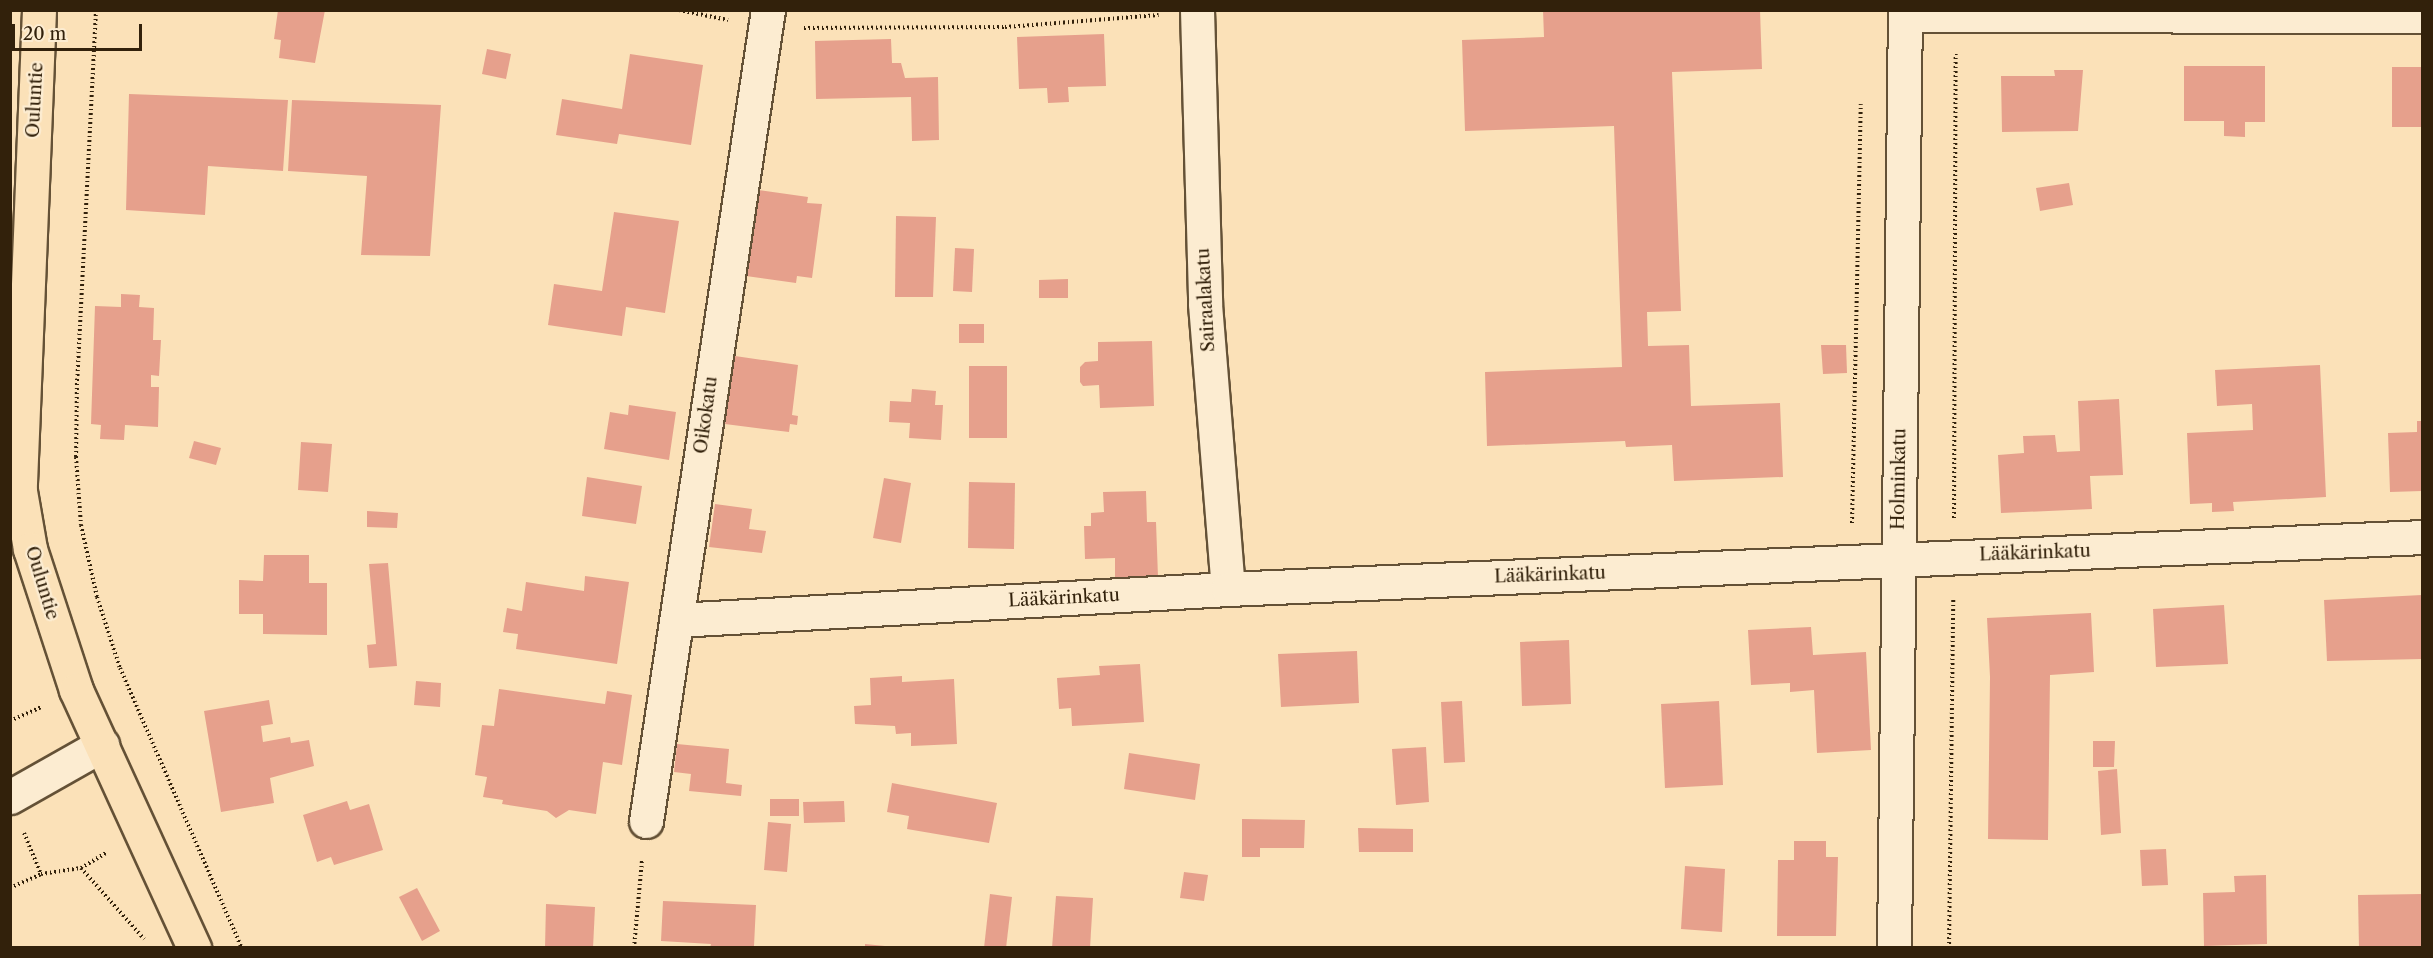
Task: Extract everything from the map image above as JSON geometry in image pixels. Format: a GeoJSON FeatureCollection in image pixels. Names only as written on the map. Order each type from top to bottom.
{"type":"FeatureCollection","features":[{"type":"Feature","properties":{"kind":"main road","name":"Ouluntie"},"geometry":{"type":"LineString","coordinates":[[39,10],[21,416],[20,548],[76,690],[194,948]]}},
{"type":"Feature","properties":{"kind":"street","name":"Sairaalakatu"},"geometry":{"type":"LineString","coordinates":[[1182,13],[1228,589]]}},
{"type":"Feature","properties":{"kind":"street"},"geometry":{"type":"LineString","coordinates":[[1905,13],[2422,16]]}},
{"type":"Feature","properties":{"kind":"street","name":"Holminkatu"},"geometry":{"type":"LineString","coordinates":[[1894,948],[1905,13]]}},
{"type":"Feature","properties":{"kind":"street","name":"Oikokatu"},"geometry":{"type":"LineString","coordinates":[[646,821],[767,19]]}},
{"type":"Feature","properties":{"kind":"street","name":"Lääkärinkatu"},"geometry":{"type":"LineString","coordinates":[[677,620],[1228,589],[2422,537]]}},
{"type":"Feature","properties":{"kind":"street"},"geometry":{"type":"LineString","coordinates":[[15,809],[102,745]]}},
{"type":"Feature","properties":{"kind":"path"},"geometry":{"type":"LineString","coordinates":[[96,10],[77,379],[76,457],[81,525],[97,597],[120,668],[242,948]]}},
{"type":"Feature","properties":{"kind":"path"},"geometry":{"type":"LineString","coordinates":[[679,10],[767,19],[1005,27],[1182,13]]}},
{"type":"Feature","properties":{"kind":"path"},"geometry":{"type":"LineString","coordinates":[[1949,948],[1954,556],[1956,15]]}},
{"type":"Feature","properties":{"kind":"path"},"geometry":{"type":"LineString","coordinates":[[1851,562],[1861,100]]}},
{"type":"Feature","properties":{"kind":"path"},"geometry":{"type":"LineString","coordinates":[[15,809],[41,874]]}},
{"type":"Feature","properties":{"kind":"path"},"geometry":{"type":"LineString","coordinates":[[634,948],[646,821]]}},
{"type":"Feature","properties":{"kind":"path"},"geometry":{"type":"LineString","coordinates":[[10,888],[41,874],[81,868],[149,948]]}},
{"type":"Feature","properties":{"kind":"building"},"geometry":{"type":"Polygon","coordinates":[[[278,10],[325,10],[315,63],[279,58],[281,40],[274,39],[278,10]]]}},
{"type":"Feature","properties":{"kind":"building"},"geometry":{"type":"Polygon","coordinates":[[[1543,10],[1760,10],[1762,69],[1672,72],[1681,311],[1647,312],[1648,346],[1689,345],[1691,406],[1780,403],[1783,477],[1674,481],[1672,445],[1626,447],[1625,441],[1487,446],[1485,372],[1622,367],[1614,126],[1465,131],[1462,40],[1544,37],[1543,10]]]}},
{"type":"Feature","properties":{"kind":"building"},"geometry":{"type":"Polygon","coordinates":[[[1104,34],[1106,86],[1068,87],[1069,102],[1048,103],[1047,88],[1019,89],[1017,37],[1104,34]]]}},
{"type":"Feature","properties":{"kind":"building"},"geometry":{"type":"Polygon","coordinates":[[[891,39],[892,63],[901,63],[905,78],[938,77],[939,140],[912,141],[911,97],[816,99],[815,41],[891,39]]]}},
{"type":"Feature","properties":{"kind":"building"},"geometry":{"type":"Polygon","coordinates":[[[487,49],[511,54],[506,79],[482,74],[487,49]]]}},
{"type":"Feature","properties":{"kind":"building"},"geometry":{"type":"Polygon","coordinates":[[[630,54],[703,65],[691,145],[619,134],[617,144],[556,135],[562,99],[622,109],[630,54]]]}},
{"type":"Feature","properties":{"kind":"building"},"geometry":{"type":"Polygon","coordinates":[[[2184,66],[2265,66],[2265,122],[2245,122],[2245,137],[2224,136],[2224,121],[2184,121],[2184,66]]]}},
{"type":"Feature","properties":{"kind":"building"},"geometry":{"type":"Polygon","coordinates":[[[2392,67],[2422,67],[2422,127],[2392,127],[2392,67]]]}},
{"type":"Feature","properties":{"kind":"building"},"geometry":{"type":"Polygon","coordinates":[[[2054,70],[2083,70],[2078,131],[2002,132],[2001,76],[2055,76],[2054,70]]]}},
{"type":"Feature","properties":{"kind":"building"},"geometry":{"type":"Polygon","coordinates":[[[129,94],[288,100],[283,171],[208,166],[205,215],[126,210],[129,94]]]}},
{"type":"Feature","properties":{"kind":"building"},"geometry":{"type":"Polygon","coordinates":[[[292,100],[441,105],[430,256],[361,255],[367,176],[288,171],[292,100]]]}},
{"type":"Feature","properties":{"kind":"building"},"geometry":{"type":"Polygon","coordinates":[[[2069,183],[2073,205],[2040,211],[2036,188],[2069,183]]]}},
{"type":"Feature","properties":{"kind":"building"},"geometry":{"type":"Polygon","coordinates":[[[758,190],[808,197],[807,203],[822,204],[812,278],[797,276],[796,283],[746,276],[758,190]]]}},
{"type":"Feature","properties":{"kind":"building"},"geometry":{"type":"Polygon","coordinates":[[[614,212],[679,221],[665,313],[626,307],[622,336],[548,325],[554,284],[602,291],[614,212]]]}},
{"type":"Feature","properties":{"kind":"building"},"geometry":{"type":"Polygon","coordinates":[[[896,216],[936,217],[933,297],[895,297],[896,216]]]}},
{"type":"Feature","properties":{"kind":"building"},"geometry":{"type":"Polygon","coordinates":[[[955,248],[974,249],[972,292],[953,291],[955,248]]]}},
{"type":"Feature","properties":{"kind":"building"},"geometry":{"type":"Polygon","coordinates":[[[1068,279],[1068,298],[1039,298],[1039,280],[1068,279]]]}},
{"type":"Feature","properties":{"kind":"building"},"geometry":{"type":"Polygon","coordinates":[[[121,294],[140,295],[139,307],[154,308],[153,340],[161,340],[159,376],[151,375],[151,387],[159,387],[158,427],[125,425],[124,440],[100,439],[101,425],[91,424],[95,306],[121,307],[121,294]]]}},
{"type":"Feature","properties":{"kind":"building"},"geometry":{"type":"Polygon","coordinates":[[[959,324],[984,324],[984,343],[959,343],[959,324]]]}},
{"type":"Feature","properties":{"kind":"building"},"geometry":{"type":"Polygon","coordinates":[[[1152,341],[1154,406],[1100,408],[1099,385],[1083,386],[1080,382],[1080,367],[1085,362],[1098,361],[1098,342],[1152,341]]]}},
{"type":"Feature","properties":{"kind":"building"},"geometry":{"type":"Polygon","coordinates":[[[1821,345],[1846,345],[1847,373],[1823,374],[1821,345]]]}},
{"type":"Feature","properties":{"kind":"building"},"geometry":{"type":"Polygon","coordinates":[[[735,356],[798,365],[792,415],[798,416],[797,425],[790,424],[789,432],[725,424],[735,356]]]}},
{"type":"Feature","properties":{"kind":"building"},"geometry":{"type":"Polygon","coordinates":[[[2320,365],[2326,497],[2233,502],[2234,511],[2212,512],[2212,503],[2190,504],[2187,433],[2253,430],[2252,404],[2217,406],[2215,370],[2320,365]]]}},
{"type":"Feature","properties":{"kind":"building"},"geometry":{"type":"Polygon","coordinates":[[[969,366],[1007,366],[1007,438],[969,438],[969,366]]]}},
{"type":"Feature","properties":{"kind":"building"},"geometry":{"type":"Polygon","coordinates":[[[912,389],[936,391],[935,405],[943,405],[941,440],[909,438],[910,423],[889,422],[890,401],[911,402],[912,389]]]}},
{"type":"Feature","properties":{"kind":"building"},"geometry":{"type":"Polygon","coordinates":[[[2119,399],[2123,475],[2090,476],[2092,509],[2001,513],[1998,455],[2024,453],[2023,436],[2055,435],[2057,452],[2080,451],[2078,401],[2119,399]]]}},
{"type":"Feature","properties":{"kind":"building"},"geometry":{"type":"Polygon","coordinates":[[[629,405],[676,412],[669,460],[604,449],[610,412],[628,415],[629,405]]]}},
{"type":"Feature","properties":{"kind":"building"},"geometry":{"type":"Polygon","coordinates":[[[2417,421],[2422,421],[2422,491],[2390,492],[2388,433],[2417,432],[2417,421]]]}},
{"type":"Feature","properties":{"kind":"building"},"geometry":{"type":"Polygon","coordinates":[[[194,441],[221,448],[216,465],[189,458],[194,441]]]}},
{"type":"Feature","properties":{"kind":"building"},"geometry":{"type":"Polygon","coordinates":[[[301,442],[332,444],[328,492],[298,490],[301,442]]]}},
{"type":"Feature","properties":{"kind":"building"},"geometry":{"type":"Polygon","coordinates":[[[587,477],[642,486],[636,524],[582,516],[587,477]]]}},
{"type":"Feature","properties":{"kind":"building"},"geometry":{"type":"Polygon","coordinates":[[[884,478],[911,483],[901,543],[873,538],[884,478]]]}},
{"type":"Feature","properties":{"kind":"building"},"geometry":{"type":"Polygon","coordinates":[[[969,482],[1015,483],[1014,549],[968,548],[969,482]]]}},
{"type":"Feature","properties":{"kind":"building"},"geometry":{"type":"Polygon","coordinates":[[[1146,491],[1147,522],[1156,522],[1158,577],[1115,577],[1115,558],[1085,559],[1084,526],[1091,526],[1091,513],[1104,512],[1103,492],[1146,491]]]}},
{"type":"Feature","properties":{"kind":"building"},"geometry":{"type":"Polygon","coordinates":[[[715,504],[752,509],[749,529],[766,531],[762,553],[709,547],[715,504]]]}},
{"type":"Feature","properties":{"kind":"building"},"geometry":{"type":"Polygon","coordinates":[[[367,511],[398,513],[397,528],[367,527],[367,511]]]}},
{"type":"Feature","properties":{"kind":"building"},"geometry":{"type":"Polygon","coordinates":[[[264,555],[309,555],[309,583],[327,583],[327,635],[263,634],[263,614],[239,614],[239,580],[263,581],[264,555]]]}},
{"type":"Feature","properties":{"kind":"building"},"geometry":{"type":"Polygon","coordinates":[[[388,563],[397,666],[369,668],[367,645],[376,644],[369,564],[388,563]]]}},
{"type":"Feature","properties":{"kind":"building"},"geometry":{"type":"Polygon","coordinates":[[[585,576],[629,582],[617,664],[516,649],[518,634],[503,632],[507,608],[522,611],[526,582],[584,591],[585,576]]]}},
{"type":"Feature","properties":{"kind":"building"},"geometry":{"type":"Polygon","coordinates":[[[2422,595],[2422,659],[2327,661],[2324,600],[2422,595]]]}},
{"type":"Feature","properties":{"kind":"building"},"geometry":{"type":"Polygon","coordinates":[[[2224,605],[2228,664],[2156,667],[2153,609],[2224,605]]]}},
{"type":"Feature","properties":{"kind":"building"},"geometry":{"type":"Polygon","coordinates":[[[2091,613],[2094,672],[2050,675],[2048,840],[1988,839],[1990,677],[1987,618],[2091,613]]]}},
{"type":"Feature","properties":{"kind":"building"},"geometry":{"type":"Polygon","coordinates":[[[1811,627],[1813,655],[1866,652],[1871,750],[1817,753],[1814,690],[1790,692],[1790,683],[1751,685],[1748,630],[1811,627]]]}},
{"type":"Feature","properties":{"kind":"building"},"geometry":{"type":"Polygon","coordinates":[[[1569,640],[1571,704],[1522,706],[1520,642],[1569,640]]]}},
{"type":"Feature","properties":{"kind":"building"},"geometry":{"type":"Polygon","coordinates":[[[1357,651],[1359,703],[1281,707],[1278,654],[1357,651]]]}},
{"type":"Feature","properties":{"kind":"building"},"geometry":{"type":"Polygon","coordinates":[[[1140,664],[1144,722],[1072,726],[1071,708],[1059,709],[1057,678],[1100,675],[1099,666],[1140,664]]]}},
{"type":"Feature","properties":{"kind":"building"},"geometry":{"type":"Polygon","coordinates":[[[902,676],[902,682],[954,679],[957,744],[911,746],[911,733],[896,734],[895,726],[855,724],[854,706],[871,705],[870,678],[902,676]]]}},
{"type":"Feature","properties":{"kind":"building"},"geometry":{"type":"Polygon","coordinates":[[[416,681],[441,683],[440,707],[414,705],[416,681]]]}},
{"type":"Feature","properties":{"kind":"building"},"geometry":{"type":"Polygon","coordinates":[[[499,689],[605,704],[607,691],[632,695],[622,765],[603,762],[596,814],[569,810],[556,818],[547,811],[502,804],[503,800],[483,797],[487,777],[475,775],[482,725],[494,726],[499,689]]]}},
{"type":"Feature","properties":{"kind":"building"},"geometry":{"type":"Polygon","coordinates":[[[269,700],[273,724],[261,726],[263,742],[290,737],[291,743],[309,740],[314,766],[270,778],[274,803],[221,812],[204,711],[269,700]]]}},
{"type":"Feature","properties":{"kind":"building"},"geometry":{"type":"Polygon","coordinates":[[[1462,701],[1465,762],[1444,763],[1441,702],[1462,701]]]}},
{"type":"Feature","properties":{"kind":"building"},"geometry":{"type":"Polygon","coordinates":[[[1719,701],[1723,785],[1665,788],[1661,704],[1719,701]]]}},
{"type":"Feature","properties":{"kind":"building"},"geometry":{"type":"Polygon","coordinates":[[[2093,741],[2115,741],[2114,767],[2093,767],[2093,741]]]}},
{"type":"Feature","properties":{"kind":"building"},"geometry":{"type":"Polygon","coordinates":[[[677,744],[729,749],[726,783],[742,785],[741,796],[689,791],[691,774],[674,772],[677,744]]]}},
{"type":"Feature","properties":{"kind":"building"},"geometry":{"type":"Polygon","coordinates":[[[1426,747],[1429,802],[1396,805],[1392,749],[1426,747]]]}},
{"type":"Feature","properties":{"kind":"building"},"geometry":{"type":"Polygon","coordinates":[[[1129,753],[1200,764],[1195,800],[1124,789],[1129,753]]]}},
{"type":"Feature","properties":{"kind":"building"},"geometry":{"type":"Polygon","coordinates":[[[2117,769],[2121,833],[2101,835],[2098,771],[2117,769]]]}},
{"type":"Feature","properties":{"kind":"building"},"geometry":{"type":"Polygon","coordinates":[[[892,783],[997,803],[989,843],[907,829],[909,816],[887,812],[892,783]]]}},
{"type":"Feature","properties":{"kind":"building"},"geometry":{"type":"Polygon","coordinates":[[[770,799],[799,799],[799,816],[770,816],[770,799]]]}},
{"type":"Feature","properties":{"kind":"building"},"geometry":{"type":"Polygon","coordinates":[[[347,801],[350,810],[369,804],[383,850],[334,865],[331,857],[317,862],[303,815],[347,801]]]}},
{"type":"Feature","properties":{"kind":"building"},"geometry":{"type":"Polygon","coordinates":[[[844,801],[845,822],[804,823],[803,802],[844,801]]]}},
{"type":"Feature","properties":{"kind":"building"},"geometry":{"type":"Polygon","coordinates":[[[1242,819],[1305,820],[1304,848],[1260,848],[1260,857],[1242,857],[1242,819]]]}},
{"type":"Feature","properties":{"kind":"building"},"geometry":{"type":"Polygon","coordinates":[[[768,822],[791,824],[787,872],[764,870],[768,822]]]}},
{"type":"Feature","properties":{"kind":"building"},"geometry":{"type":"Polygon","coordinates":[[[1358,828],[1413,829],[1413,852],[1359,852],[1358,828]]]}},
{"type":"Feature","properties":{"kind":"building"},"geometry":{"type":"Polygon","coordinates":[[[1794,841],[1826,841],[1826,857],[1838,857],[1836,936],[1777,936],[1778,860],[1794,860],[1794,841]]]}},
{"type":"Feature","properties":{"kind":"building"},"geometry":{"type":"Polygon","coordinates":[[[2166,849],[2168,885],[2142,886],[2140,850],[2166,849]]]}},
{"type":"Feature","properties":{"kind":"building"},"geometry":{"type":"Polygon","coordinates":[[[1685,866],[1725,869],[1722,932],[1681,929],[1685,866]]]}},
{"type":"Feature","properties":{"kind":"building"},"geometry":{"type":"Polygon","coordinates":[[[1184,872],[1208,875],[1204,901],[1180,898],[1184,872]]]}},
{"type":"Feature","properties":{"kind":"building"},"geometry":{"type":"Polygon","coordinates":[[[2266,875],[2267,944],[2204,946],[2203,893],[2235,892],[2234,876],[2266,875]]]}},
{"type":"Feature","properties":{"kind":"building"},"geometry":{"type":"Polygon","coordinates":[[[417,888],[440,931],[422,941],[399,897],[417,888]]]}},
{"type":"Feature","properties":{"kind":"building"},"geometry":{"type":"Polygon","coordinates":[[[990,894],[1012,897],[1006,948],[984,948],[990,894]]]}},
{"type":"Feature","properties":{"kind":"building"},"geometry":{"type":"Polygon","coordinates":[[[2422,894],[2422,947],[2359,948],[2358,895],[2422,894]]]}},
{"type":"Feature","properties":{"kind":"building"},"geometry":{"type":"Polygon","coordinates":[[[1056,896],[1093,898],[1090,948],[1052,948],[1056,896]]]}},
{"type":"Feature","properties":{"kind":"building"},"geometry":{"type":"Polygon","coordinates":[[[663,901],[756,905],[754,946],[710,948],[711,944],[661,941],[663,901]]]}},
{"type":"Feature","properties":{"kind":"building"},"geometry":{"type":"Polygon","coordinates":[[[546,904],[595,907],[593,948],[545,948],[546,904]]]}},
{"type":"Feature","properties":{"kind":"building"},"geometry":{"type":"Polygon","coordinates":[[[865,944],[885,946],[885,948],[865,948],[865,944]]]}}]}
